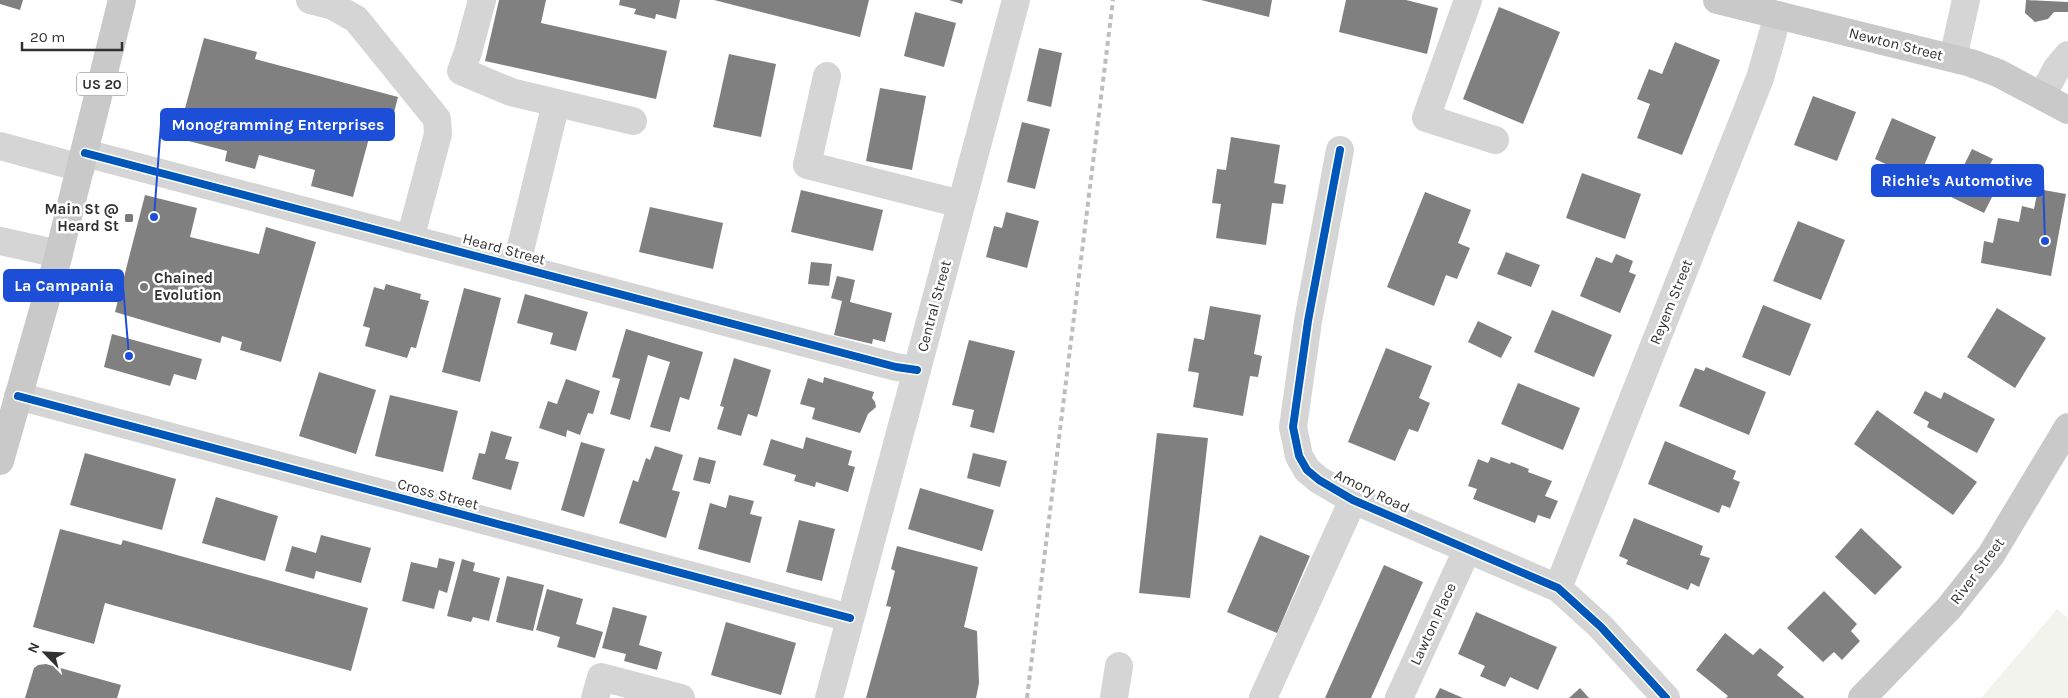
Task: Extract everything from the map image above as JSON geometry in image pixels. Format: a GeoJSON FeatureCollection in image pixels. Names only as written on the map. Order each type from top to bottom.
{"type":"FeatureCollection","features":[{"type":"Feature","properties":{"kind":"main road","name":"US 20"},"geometry":{"type":"LineString","coordinates":[[0,461],[59,254],[122,0]]}},
{"type":"Feature","properties":{"kind":"main road","name":"Newton Street"},"geometry":{"type":"LineString","coordinates":[[1717,0],[1954,58],[1998,73],[2068,110]]}},
{"type":"Feature","properties":{"kind":"main road","name":"River Street"},"geometry":{"type":"LineString","coordinates":[[1862,698],[1949,608],[1991,555],[2068,427]]}},
{"type":"Feature","properties":{"kind":"street"},"geometry":{"type":"LineString","coordinates":[[482,0],[468,52],[460,71],[502,90],[633,121]]}},
{"type":"Feature","properties":{"kind":"street","name":"Central Street"},"geometry":{"type":"LineString","coordinates":[[829,698],[1016,0]]}},
{"type":"Feature","properties":{"kind":"street"},"geometry":{"type":"LineString","coordinates":[[1468,0],[1426,118],[1495,140]]}},
{"type":"Feature","properties":{"kind":"street"},"geometry":{"type":"LineString","coordinates":[[1954,58],[1966,0]]}},
{"type":"Feature","properties":{"kind":"street"},"geometry":{"type":"LineString","coordinates":[[326,2],[349,14],[360,23],[437,120],[438,134],[410,239]]}},
{"type":"Feature","properties":{"kind":"street","name":"Reyem Street"},"geometry":{"type":"LineString","coordinates":[[1558,588],[1760,78],[1778,15]]}},
{"type":"Feature","properties":{"kind":"street"},"geometry":{"type":"LineString","coordinates":[[2042,96],[2057,68],[2068,55]]}},
{"type":"Feature","properties":{"kind":"street"},"geometry":{"type":"LineString","coordinates":[[827,76],[806,165],[961,204]]}},
{"type":"Feature","properties":{"kind":"street"},"geometry":{"type":"LineString","coordinates":[[516,267],[556,103]]}},
{"type":"Feature","properties":{"kind":"street","name":"Heard Street"},"geometry":{"type":"LineString","coordinates":[[0,146],[83,160],[410,239],[896,368],[917,370]]}},
{"type":"Feature","properties":{"kind":"street","name":"Amory Road"},"geometry":{"type":"LineString","coordinates":[[1340,150],[1308,321],[1293,427],[1299,456],[1307,470],[1319,480],[1353,500],[1558,588],[1602,627],[1666,698]]}},
{"type":"Feature","properties":{"kind":"street"},"geometry":{"type":"LineString","coordinates":[[0,241],[59,254]]}},
{"type":"Feature","properties":{"kind":"street","name":"Cross Street"},"geometry":{"type":"LineString","coordinates":[[18,396],[850,618]]}},
{"type":"Feature","properties":{"kind":"street"},"geometry":{"type":"LineString","coordinates":[[1263,698],[1353,500]]}},
{"type":"Feature","properties":{"kind":"street","name":"Lawton Place"},"geometry":{"type":"LineString","coordinates":[[1398,698],[1468,550]]}},
{"type":"Feature","properties":{"kind":"street"},"geometry":{"type":"LineString","coordinates":[[1114,698],[1118,666]]}},
{"type":"Feature","properties":{"kind":"street"},"geometry":{"type":"LineString","coordinates":[[595,698],[601,677],[681,698]]}},
{"type":"Feature","properties":{"kind":"shaded area"},"geometry":{"type":"Polygon","coordinates":[[[2057,609],[2068,618],[2068,698],[1981,698],[2057,609]]]}},
{"type":"Feature","properties":{"kind":"building"},"geometry":{"type":"Polygon","coordinates":[[[0,0],[23,0],[20,10],[0,4],[0,0]]]}},
{"type":"Feature","properties":{"kind":"building"},"geometry":{"type":"Polygon","coordinates":[[[499,0],[546,0],[541,23],[667,51],[656,99],[485,61],[499,0]]]}},
{"type":"Feature","properties":{"kind":"building"},"geometry":{"type":"Polygon","coordinates":[[[620,0],[680,0],[676,19],[656,14],[655,19],[634,14],[636,9],[619,5],[620,0]]]}},
{"type":"Feature","properties":{"kind":"building"},"geometry":{"type":"Polygon","coordinates":[[[714,0],[869,0],[860,37],[714,0]]]}},
{"type":"Feature","properties":{"kind":"building"},"geometry":{"type":"Polygon","coordinates":[[[949,0],[963,0],[962,4],[949,0]]]}},
{"type":"Feature","properties":{"kind":"building"},"geometry":{"type":"Polygon","coordinates":[[[1201,0],[1272,0],[1269,17],[1201,0]]]}},
{"type":"Feature","properties":{"kind":"building"},"geometry":{"type":"Polygon","coordinates":[[[1346,0],[1406,0],[1438,8],[1427,54],[1339,32],[1346,0]]]}},
{"type":"Feature","properties":{"kind":"building"},"geometry":{"type":"Polygon","coordinates":[[[2026,0],[2068,2],[2068,12],[2054,12],[2048,19],[2035,22],[2025,13],[2026,0]]]}},
{"type":"Feature","properties":{"kind":"building"},"geometry":{"type":"Polygon","coordinates":[[[1499,7],[1560,32],[1523,124],[1463,99],[1499,7]]]}},
{"type":"Feature","properties":{"kind":"building"},"geometry":{"type":"Polygon","coordinates":[[[915,12],[956,23],[944,67],[904,56],[915,12]]]}},
{"type":"Feature","properties":{"kind":"building"},"geometry":{"type":"Polygon","coordinates":[[[204,38],[257,52],[255,59],[398,97],[389,132],[372,127],[353,197],[311,186],[315,170],[259,155],[255,169],[225,161],[227,151],[177,138],[204,38]]]}},
{"type":"Feature","properties":{"kind":"building"},"geometry":{"type":"Polygon","coordinates":[[[1675,42],[1720,60],[1682,155],[1637,138],[1650,104],[1637,99],[1649,69],[1662,74],[1675,42]]]}},
{"type":"Feature","properties":{"kind":"building"},"geometry":{"type":"Polygon","coordinates":[[[1039,48],[1062,53],[1051,107],[1027,101],[1039,48]]]}},
{"type":"Feature","properties":{"kind":"building"},"geometry":{"type":"Polygon","coordinates":[[[729,54],[776,64],[761,137],[713,127],[729,54]]]}},
{"type":"Feature","properties":{"kind":"building"},"geometry":{"type":"Polygon","coordinates":[[[880,88],[926,96],[912,170],[866,161],[880,88]]]}},
{"type":"Feature","properties":{"kind":"building"},"geometry":{"type":"Polygon","coordinates":[[[1813,96],[1856,112],[1837,161],[1794,145],[1813,96]]]}},
{"type":"Feature","properties":{"kind":"building"},"geometry":{"type":"Polygon","coordinates":[[[1892,118],[1936,137],[1921,173],[1917,172],[1912,184],[1889,174],[1892,167],[1875,159],[1892,118]]]}},
{"type":"Feature","properties":{"kind":"building"},"geometry":{"type":"Polygon","coordinates":[[[1022,122],[1050,129],[1035,189],[1007,182],[1022,122]]]}},
{"type":"Feature","properties":{"kind":"building"},"geometry":{"type":"Polygon","coordinates":[[[1231,137],[1280,145],[1274,183],[1286,185],[1283,204],[1272,203],[1266,245],[1216,238],[1221,204],[1212,203],[1217,169],[1226,170],[1231,137]]]}},
{"type":"Feature","properties":{"kind":"building"},"geometry":{"type":"Polygon","coordinates":[[[1972,149],[1993,159],[1989,166],[2004,173],[1984,213],[1949,196],[1972,149]]]}},
{"type":"Feature","properties":{"kind":"building"},"geometry":{"type":"Polygon","coordinates":[[[1582,173],[1641,194],[1625,239],[1566,218],[1582,173]]]}},
{"type":"Feature","properties":{"kind":"building"},"geometry":{"type":"Polygon","coordinates":[[[2038,189],[2066,194],[2051,276],[1981,263],[1984,241],[1993,243],[1998,218],[2019,222],[2022,206],[2034,209],[2038,189]]]}},
{"type":"Feature","properties":{"kind":"building"},"geometry":{"type":"Polygon","coordinates":[[[801,190],[883,210],[873,251],[791,232],[801,190]]]}},
{"type":"Feature","properties":{"kind":"building"},"geometry":{"type":"Polygon","coordinates":[[[1425,192],[1471,210],[1458,243],[1470,248],[1457,279],[1446,275],[1434,306],[1387,287],[1425,192]]]}},
{"type":"Feature","properties":{"kind":"building"},"geometry":{"type":"Polygon","coordinates":[[[145,195],[197,208],[190,237],[259,254],[266,227],[316,242],[281,362],[240,350],[242,342],[222,336],[220,343],[115,312],[145,195]]]}},
{"type":"Feature","properties":{"kind":"building"},"geometry":{"type":"Polygon","coordinates":[[[650,207],[723,223],[713,269],[639,252],[650,207]]]}},
{"type":"Feature","properties":{"kind":"building"},"geometry":{"type":"Polygon","coordinates":[[[1006,212],[1039,221],[1027,268],[986,257],[994,226],[1002,228],[1006,212]]]}},
{"type":"Feature","properties":{"kind":"building"},"geometry":{"type":"Polygon","coordinates":[[[1798,221],[1845,240],[1821,300],[1773,281],[1798,221]]]}},
{"type":"Feature","properties":{"kind":"building"},"geometry":{"type":"Polygon","coordinates":[[[1506,252],[1540,265],[1531,287],[1497,274],[1506,252]]]}},
{"type":"Feature","properties":{"kind":"building"},"geometry":{"type":"Polygon","coordinates":[[[1616,254],[1633,261],[1629,272],[1636,275],[1620,313],[1580,296],[1596,257],[1612,263],[1616,254]]]}},
{"type":"Feature","properties":{"kind":"building"},"geometry":{"type":"Polygon","coordinates":[[[811,262],[832,264],[829,286],[808,284],[811,262]]]}},
{"type":"Feature","properties":{"kind":"building"},"geometry":{"type":"Polygon","coordinates":[[[837,276],[855,280],[850,302],[892,313],[885,342],[873,339],[872,344],[834,335],[842,301],[831,298],[837,276]]]}},
{"type":"Feature","properties":{"kind":"building"},"geometry":{"type":"Polygon","coordinates":[[[386,284],[421,294],[420,299],[429,301],[416,348],[411,347],[407,358],[365,346],[370,328],[363,326],[374,287],[384,290],[386,284]]]}},
{"type":"Feature","properties":{"kind":"building"},"geometry":{"type":"Polygon","coordinates":[[[464,288],[501,298],[480,382],[442,372],[464,288]]]}},
{"type":"Feature","properties":{"kind":"building"},"geometry":{"type":"Polygon","coordinates":[[[525,294],[588,312],[576,351],[550,344],[553,333],[517,323],[525,294]]]}},
{"type":"Feature","properties":{"kind":"building"},"geometry":{"type":"Polygon","coordinates":[[[1763,305],[1811,324],[1790,376],[1742,357],[1763,305]]]}},
{"type":"Feature","properties":{"kind":"building"},"geometry":{"type":"Polygon","coordinates":[[[1210,306],[1261,315],[1254,354],[1262,356],[1258,377],[1250,376],[1243,416],[1193,407],[1199,373],[1188,371],[1194,338],[1204,340],[1210,306]]]}},
{"type":"Feature","properties":{"kind":"building"},"geometry":{"type":"Polygon","coordinates":[[[1997,308],[2046,338],[2015,388],[1967,357],[1997,308]]]}},
{"type":"Feature","properties":{"kind":"building"},"geometry":{"type":"Polygon","coordinates":[[[1552,310],[1612,335],[1594,377],[1534,352],[1552,310]]]}},
{"type":"Feature","properties":{"kind":"building"},"geometry":{"type":"Polygon","coordinates":[[[1478,321],[1512,337],[1501,358],[1468,342],[1478,321]]]}},
{"type":"Feature","properties":{"kind":"building"},"geometry":{"type":"Polygon","coordinates":[[[626,329],[703,352],[689,400],[680,397],[670,432],[650,427],[670,362],[648,355],[630,420],[610,414],[620,379],[612,377],[626,329]]]}},
{"type":"Feature","properties":{"kind":"building"},"geometry":{"type":"Polygon","coordinates":[[[112,334],[202,359],[196,380],[174,374],[170,386],[104,367],[112,334]]]}},
{"type":"Feature","properties":{"kind":"building"},"geometry":{"type":"Polygon","coordinates":[[[969,340],[1015,351],[994,433],[970,427],[974,410],[952,405],[969,340]]]}},
{"type":"Feature","properties":{"kind":"building"},"geometry":{"type":"Polygon","coordinates":[[[1386,348],[1432,366],[1419,398],[1430,403],[1418,432],[1409,429],[1395,461],[1348,442],[1386,348]]]}},
{"type":"Feature","properties":{"kind":"building"},"geometry":{"type":"Polygon","coordinates":[[[734,358],[771,370],[757,417],[748,414],[741,436],[717,429],[724,407],[720,406],[734,358]]]}},
{"type":"Feature","properties":{"kind":"building"},"geometry":{"type":"Polygon","coordinates":[[[1706,367],[1766,392],[1749,435],[1679,406],[1695,368],[1704,371],[1706,367]]]}},
{"type":"Feature","properties":{"kind":"building"},"geometry":{"type":"Polygon","coordinates":[[[319,372],[376,390],[356,454],[299,436],[319,372]]]}},
{"type":"Feature","properties":{"kind":"building"},"geometry":{"type":"Polygon","coordinates":[[[824,377],[874,392],[872,398],[876,407],[868,414],[860,433],[812,419],[815,408],[800,404],[808,378],[823,383],[824,377]]]}},
{"type":"Feature","properties":{"kind":"building"},"geometry":{"type":"Polygon","coordinates":[[[566,379],[600,391],[593,414],[588,413],[580,435],[567,430],[566,437],[539,428],[548,401],[557,404],[566,379]]]}},
{"type":"Feature","properties":{"kind":"building"},"geometry":{"type":"Polygon","coordinates":[[[1518,383],[1580,408],[1563,450],[1501,424],[1518,383]]]}},
{"type":"Feature","properties":{"kind":"building"},"geometry":{"type":"Polygon","coordinates":[[[1925,391],[1941,399],[1944,392],[1995,419],[1977,453],[1927,427],[1929,422],[1913,413],[1925,391]]]}},
{"type":"Feature","properties":{"kind":"building"},"geometry":{"type":"Polygon","coordinates":[[[390,395],[458,411],[443,472],[375,456],[390,395]]]}},
{"type":"Feature","properties":{"kind":"building"},"geometry":{"type":"Polygon","coordinates":[[[1877,410],[1977,482],[1953,515],[1854,444],[1877,410]]]}},
{"type":"Feature","properties":{"kind":"building"},"geometry":{"type":"Polygon","coordinates":[[[491,431],[512,437],[505,459],[519,462],[511,490],[472,479],[479,453],[485,454],[491,431]]]}},
{"type":"Feature","properties":{"kind":"building"},"geometry":{"type":"Polygon","coordinates":[[[1157,433],[1208,438],[1190,598],[1139,593],[1157,433]]]}},
{"type":"Feature","properties":{"kind":"building"},"geometry":{"type":"Polygon","coordinates":[[[806,437],[852,451],[848,465],[855,467],[848,492],[816,482],[815,487],[794,481],[796,475],[763,465],[771,439],[803,449],[806,437]]]}},
{"type":"Feature","properties":{"kind":"building"},"geometry":{"type":"Polygon","coordinates":[[[1665,441],[1736,471],[1733,479],[1740,482],[1730,508],[1722,505],[1719,513],[1648,484],[1665,441]]]}},
{"type":"Feature","properties":{"kind":"building"},"geometry":{"type":"Polygon","coordinates":[[[581,442],[605,449],[584,517],[561,510],[581,442]]]}},
{"type":"Feature","properties":{"kind":"building"},"geometry":{"type":"Polygon","coordinates":[[[655,446],[683,455],[672,490],[680,492],[666,538],[619,523],[633,480],[638,482],[646,458],[650,460],[655,446]]]}},
{"type":"Feature","properties":{"kind":"building"},"geometry":{"type":"Polygon","coordinates":[[[85,453],[176,479],[162,530],[70,505],[85,453]]]}},
{"type":"Feature","properties":{"kind":"building"},"geometry":{"type":"Polygon","coordinates":[[[973,453],[1007,461],[1000,487],[967,478],[973,453]]]}},
{"type":"Feature","properties":{"kind":"building"},"geometry":{"type":"Polygon","coordinates":[[[699,457],[716,461],[710,484],[693,480],[699,457]]]}},
{"type":"Feature","properties":{"kind":"building"},"geometry":{"type":"Polygon","coordinates":[[[1491,457],[1529,469],[1528,472],[1552,481],[1545,496],[1558,501],[1550,519],[1538,515],[1535,523],[1473,499],[1477,489],[1468,486],[1478,459],[1488,463],[1491,457]]]}},
{"type":"Feature","properties":{"kind":"building"},"geometry":{"type":"Polygon","coordinates":[[[920,488],[994,510],[982,551],[908,529],[920,488]]]}},
{"type":"Feature","properties":{"kind":"building"},"geometry":{"type":"Polygon","coordinates":[[[729,495],[754,501],[750,514],[762,517],[750,563],[698,549],[710,503],[726,508],[729,495]]]}},
{"type":"Feature","properties":{"kind":"building"},"geometry":{"type":"Polygon","coordinates":[[[216,497],[278,516],[265,561],[202,543],[216,497]]]}},
{"type":"Feature","properties":{"kind":"building"},"geometry":{"type":"Polygon","coordinates":[[[1634,518],[1703,546],[1700,555],[1710,558],[1699,587],[1691,583],[1688,590],[1626,564],[1628,560],[1619,556],[1634,518]]]}},
{"type":"Feature","properties":{"kind":"building"},"geometry":{"type":"Polygon","coordinates":[[[799,520],[835,529],[822,581],[786,572],[799,520]]]}},
{"type":"Feature","properties":{"kind":"building"},"geometry":{"type":"Polygon","coordinates":[[[1861,528],[1902,567],[1875,595],[1835,557],[1861,528]]]}},
{"type":"Feature","properties":{"kind":"building"},"geometry":{"type":"Polygon","coordinates":[[[60,529],[121,545],[123,540],[368,608],[351,671],[105,603],[94,644],[33,627],[60,529]]]}},
{"type":"Feature","properties":{"kind":"building"},"geometry":{"type":"Polygon","coordinates":[[[321,535],[371,548],[361,583],[316,571],[314,579],[285,571],[292,546],[316,553],[321,535]]]}},
{"type":"Feature","properties":{"kind":"building"},"geometry":{"type":"Polygon","coordinates":[[[1260,535],[1310,556],[1277,633],[1227,612],[1260,535]]]}},
{"type":"Feature","properties":{"kind":"building"},"geometry":{"type":"Polygon","coordinates":[[[897,546],[978,567],[964,627],[977,631],[979,683],[976,698],[866,698],[891,607],[886,606],[895,571],[891,569],[897,546]]]}},
{"type":"Feature","properties":{"kind":"building"},"geometry":{"type":"Polygon","coordinates":[[[439,558],[455,562],[447,593],[439,590],[434,609],[402,601],[411,562],[437,568],[439,558]]]}},
{"type":"Feature","properties":{"kind":"building"},"geometry":{"type":"Polygon","coordinates":[[[462,559],[475,563],[473,571],[500,578],[489,621],[473,617],[471,622],[447,616],[462,559]]]}},
{"type":"Feature","properties":{"kind":"building"},"geometry":{"type":"Polygon","coordinates":[[[1384,565],[1423,582],[1371,698],[1325,698],[1384,565]]]}},
{"type":"Feature","properties":{"kind":"building"},"geometry":{"type":"Polygon","coordinates":[[[507,576],[544,585],[533,631],[496,622],[507,576]]]}},
{"type":"Feature","properties":{"kind":"building"},"geometry":{"type":"Polygon","coordinates":[[[547,589],[583,599],[576,624],[603,632],[595,658],[557,647],[560,637],[536,630],[547,589]]]}},
{"type":"Feature","properties":{"kind":"building"},"geometry":{"type":"Polygon","coordinates":[[[1824,591],[1857,624],[1851,631],[1860,641],[1842,660],[1834,652],[1823,662],[1787,628],[1824,591]]]}},
{"type":"Feature","properties":{"kind":"building"},"geometry":{"type":"Polygon","coordinates":[[[613,607],[647,616],[639,645],[662,652],[657,670],[624,661],[626,654],[602,648],[613,607]]]}},
{"type":"Feature","properties":{"kind":"building"},"geometry":{"type":"Polygon","coordinates":[[[1476,612],[1557,647],[1538,690],[1510,677],[1505,687],[1480,676],[1485,666],[1458,654],[1476,612]]]}},
{"type":"Feature","properties":{"kind":"building"},"geometry":{"type":"Polygon","coordinates":[[[726,622],[796,643],[781,695],[711,675],[726,622]]]}},
{"type":"Feature","properties":{"kind":"building"},"geometry":{"type":"Polygon","coordinates":[[[1725,633],[1753,655],[1760,648],[1784,667],[1777,675],[1804,698],[1726,698],[1728,696],[1696,670],[1725,633]]]}},
{"type":"Feature","properties":{"kind":"building"},"geometry":{"type":"Polygon","coordinates":[[[46,664],[121,685],[117,698],[25,698],[34,668],[38,665],[46,664]]]}},
{"type":"Feature","properties":{"kind":"building"},"geometry":{"type":"Polygon","coordinates":[[[1440,688],[1463,698],[1435,698],[1440,688]]]}},
{"type":"Feature","properties":{"kind":"building"},"geometry":{"type":"Polygon","coordinates":[[[1580,688],[1589,698],[1569,698],[1580,688]]]}},
{"type":"Feature","properties":{"kind":"railway"},"geometry":{"type":"LineString","coordinates":[[1027,698],[1113,0]]}},
{"type":"Feature","properties":{"kind":"cycle path"},"geometry":{"type":"LineString","coordinates":[[1340,150],[1308,321],[1293,427],[1299,456],[1307,470],[1319,480],[1353,500],[1558,588],[1601,627],[1666,698]]}},
{"type":"Feature","properties":{"kind":"cycle path"},"geometry":{"type":"LineString","coordinates":[[85,153],[896,367],[917,370]]}},
{"type":"Feature","properties":{"kind":"cycle path"},"geometry":{"type":"LineString","coordinates":[[18,396],[850,618]]}},
{"type":"Feature","properties":{"kind":"place","name":"Monogramming Enterprises"},"geometry":{"type":"Point","coordinates":[154,217]}},
{"type":"Feature","properties":{"kind":"place","name":"Main St @ Heard St"},"geometry":{"type":"Point","coordinates":[129,218]}},
{"type":"Feature","properties":{"kind":"place","name":"Richie's Automotive"},"geometry":{"type":"Point","coordinates":[2045,241]}},
{"type":"Feature","properties":{"kind":"place","name":"Chained Evolution"},"geometry":{"type":"Point","coordinates":[144,287]}},
{"type":"Feature","properties":{"kind":"place","name":"La Campania"},"geometry":{"type":"Point","coordinates":[129,356]}}]}
